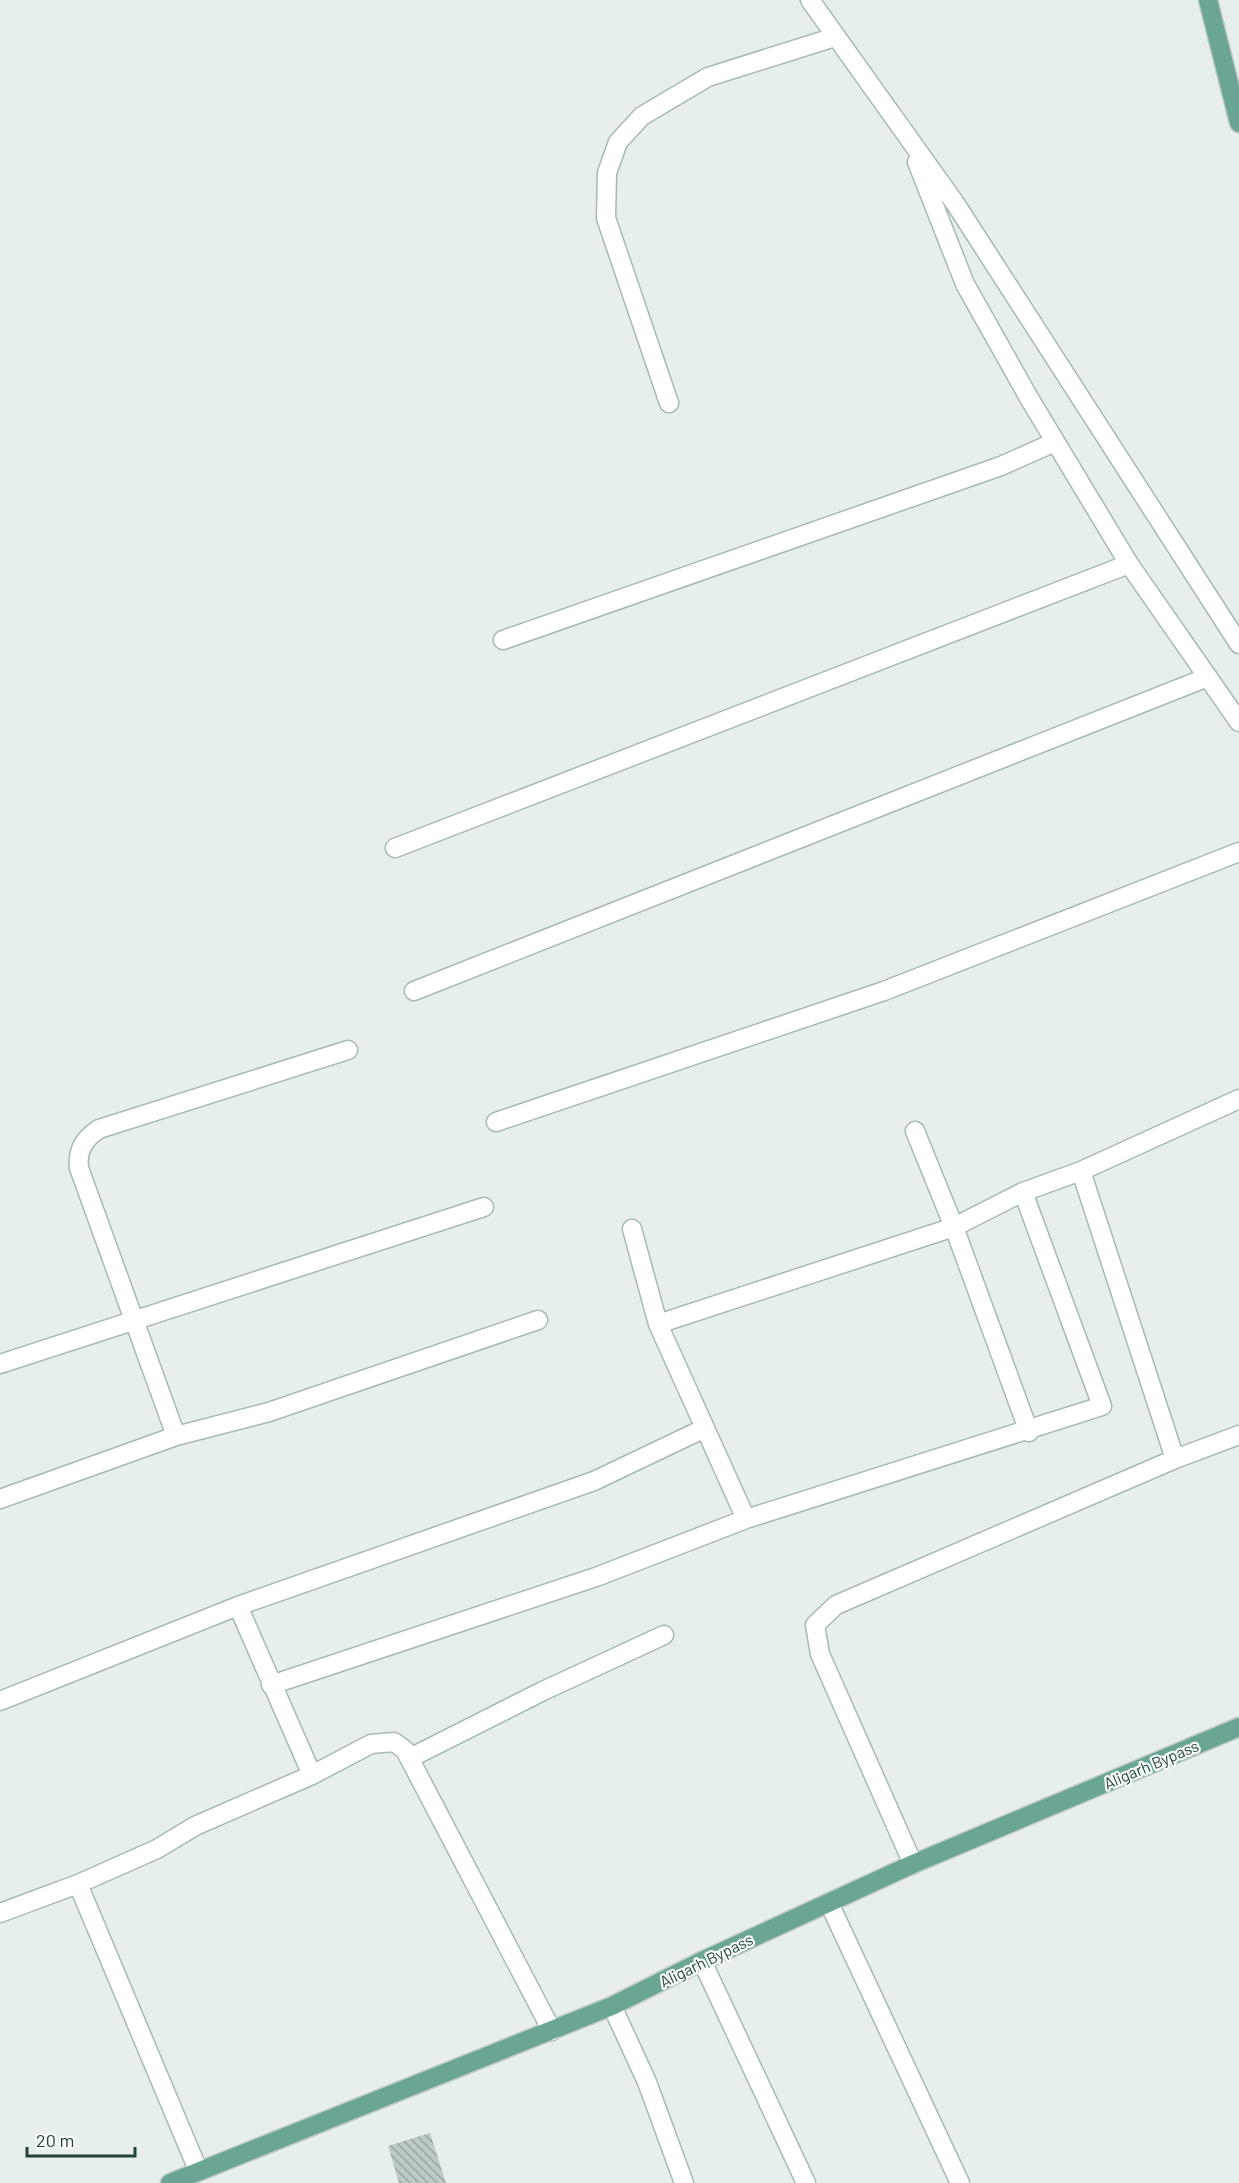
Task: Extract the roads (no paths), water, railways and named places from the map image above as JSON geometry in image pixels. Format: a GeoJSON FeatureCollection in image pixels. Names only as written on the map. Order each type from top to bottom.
{"type":"FeatureCollection","features":[{"type":"Feature","properties":{"kind":"main road"},"geometry":{"type":"LineString","coordinates":[[1208,0],[1239,123]]}},
{"type":"Feature","properties":{"kind":"main road","name":"Aligarh Bypass"},"geometry":{"type":"LineString","coordinates":[[170,2183],[612,2006],[702,1961],[913,1864],[1239,1727]]}},
{"type":"Feature","properties":{"kind":"street"},"geometry":{"type":"LineString","coordinates":[[810,0],[956,203],[1008,289],[1239,644]]}},
{"type":"Feature","properties":{"kind":"street"},"geometry":{"type":"LineString","coordinates":[[669,403],[606,218],[608,172],[618,142],[642,116],[708,77],[835,37]]}},
{"type":"Feature","properties":{"kind":"street"},"geometry":{"type":"LineString","coordinates":[[908,138],[965,284],[1055,442],[1129,564],[1239,722]]}},
{"type":"Feature","properties":{"kind":"street"},"geometry":{"type":"LineString","coordinates":[[503,640],[1001,466],[1055,442]]}},
{"type":"Feature","properties":{"kind":"street"},"geometry":{"type":"LineString","coordinates":[[395,849],[1129,564]]}},
{"type":"Feature","properties":{"kind":"street"},"geometry":{"type":"LineString","coordinates":[[414,991],[1208,677]]}},
{"type":"Feature","properties":{"kind":"street"},"geometry":{"type":"LineString","coordinates":[[496,1122],[884,990],[1239,852]]}},
{"type":"Feature","properties":{"kind":"street"},"geometry":{"type":"LineString","coordinates":[[176,1436],[79,1168],[78,1158],[85,1138],[99,1129],[348,1050]]}},
{"type":"Feature","properties":{"kind":"street"},"geometry":{"type":"LineString","coordinates":[[658,1324],[954,1227],[1023,1192],[1081,1171],[1239,1099]]}},
{"type":"Feature","properties":{"kind":"street"},"geometry":{"type":"LineString","coordinates":[[915,1131],[954,1227],[1029,1432]]}},
{"type":"Feature","properties":{"kind":"street"},"geometry":{"type":"LineString","coordinates":[[1081,1171],[1176,1459]]}},
{"type":"Feature","properties":{"kind":"street"},"geometry":{"type":"LineString","coordinates":[[271,1684],[596,1577],[746,1519],[1029,1432],[1102,1406],[1023,1192]]}},
{"type":"Feature","properties":{"kind":"street"},"geometry":{"type":"LineString","coordinates":[[0,1364],[484,1207]]}},
{"type":"Feature","properties":{"kind":"street"},"geometry":{"type":"LineString","coordinates":[[632,1228],[658,1324],[703,1429],[746,1519]]}},
{"type":"Feature","properties":{"kind":"street"},"geometry":{"type":"LineString","coordinates":[[0,1498],[176,1436],[269,1412],[538,1320]]}},
{"type":"Feature","properties":{"kind":"street"},"geometry":{"type":"LineString","coordinates":[[0,1701],[238,1606],[594,1482],[703,1429]]}},
{"type":"Feature","properties":{"kind":"street"},"geometry":{"type":"LineString","coordinates":[[913,1864],[820,1654],[815,1625],[836,1605],[1176,1459],[1239,1435]]}},
{"type":"Feature","properties":{"kind":"street"},"geometry":{"type":"LineString","coordinates":[[238,1606],[312,1774]]}},
{"type":"Feature","properties":{"kind":"street"},"geometry":{"type":"LineString","coordinates":[[410,1758],[543,1691],[664,1635]]}},
{"type":"Feature","properties":{"kind":"street"},"geometry":{"type":"LineString","coordinates":[[0,1913],[78,1884],[157,1849],[195,1826],[312,1774],[371,1744],[386,1742],[400,1746],[410,1758],[552,2031]]}},
{"type":"Feature","properties":{"kind":"street"},"geometry":{"type":"LineString","coordinates":[[78,1884],[198,2170]]}},
{"type":"Feature","properties":{"kind":"street"},"geometry":{"type":"LineString","coordinates":[[829,1903],[960,2183]]}},
{"type":"Feature","properties":{"kind":"street"},"geometry":{"type":"LineString","coordinates":[[702,1961],[806,2183]]}},
{"type":"Feature","properties":{"kind":"street"},"geometry":{"type":"LineString","coordinates":[[612,2006],[647,2082],[684,2183]]}}]}
